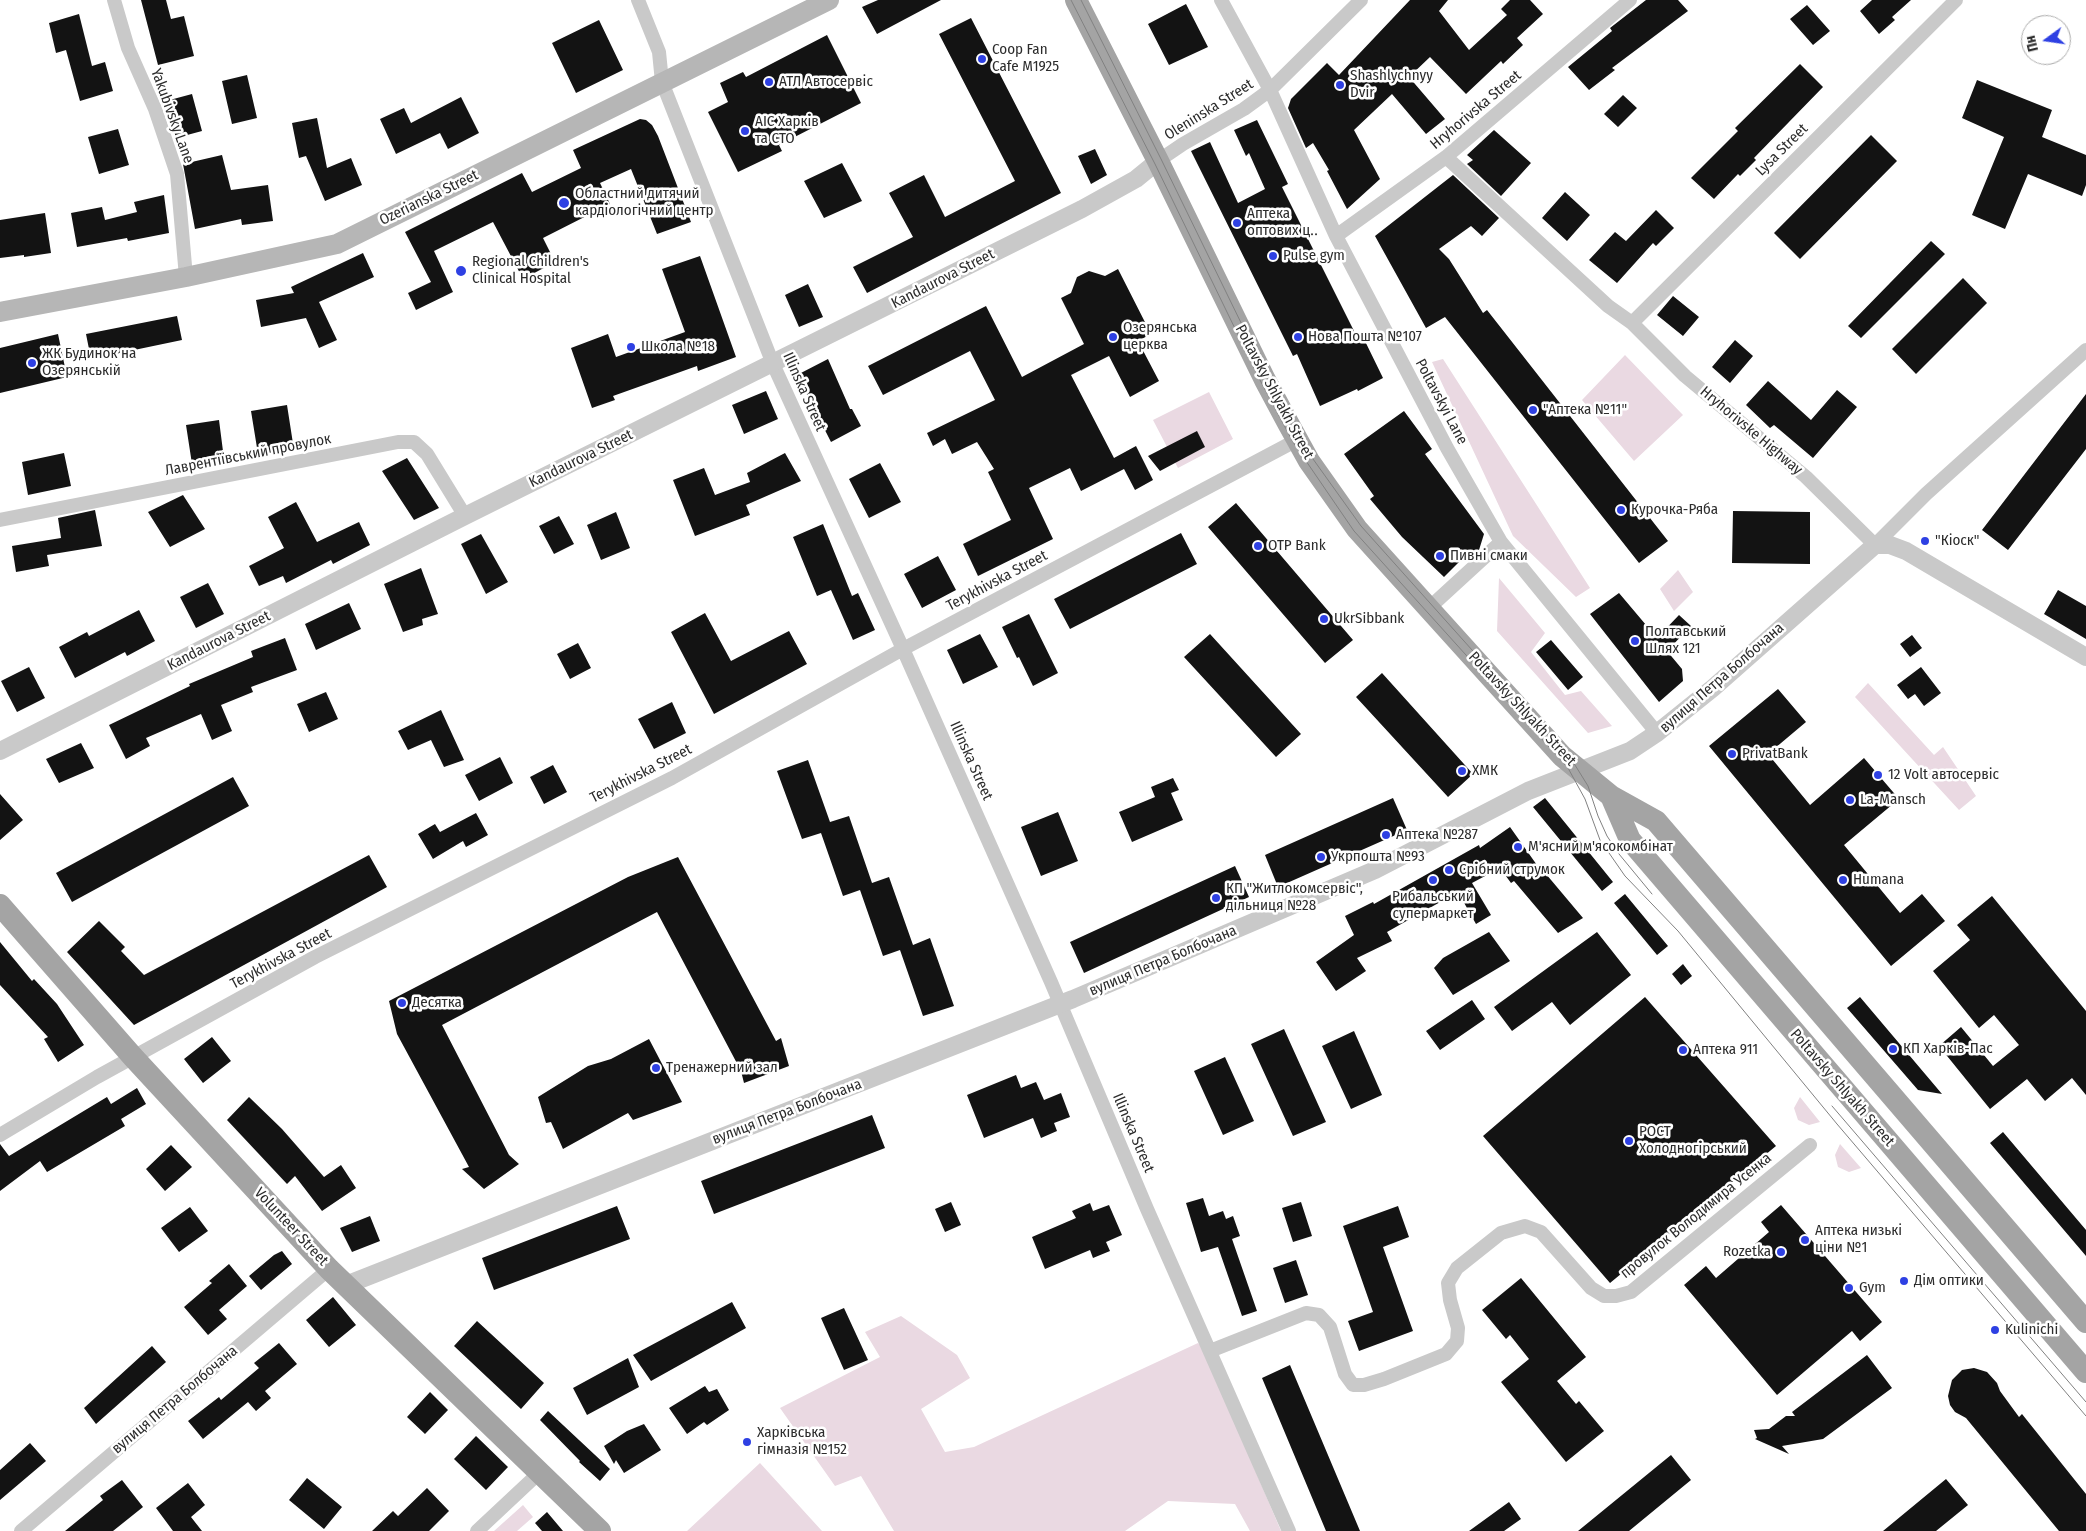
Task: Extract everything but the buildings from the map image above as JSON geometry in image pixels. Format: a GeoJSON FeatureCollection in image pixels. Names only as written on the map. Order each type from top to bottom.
{"type":"FeatureCollection","features":[{"type":"Feature","properties":{"kind":"main road","name":"Ozerianska Street"},"geometry":{"type":"LineString","coordinates":[[0,312],[186,277],[337,244],[829,0]]}},
{"type":"Feature","properties":{"kind":"main road","name":"Poltavsky Shlyakh Street"},"geometry":{"type":"LineString","coordinates":[[1076,0],[1158,161],[1265,380],[1297,440],[1358,529],[1562,756],[1611,796],[1656,821],[2086,1322]]}},
{"type":"Feature","properties":{"kind":"main road","name":"Poltavsky Shlyakh Street"},"geometry":{"type":"LineString","coordinates":[[1611,796],[1630,840],[2086,1372]]}},
{"type":"Feature","properties":{"kind":"main road","name":"Volunteer Street"},"geometry":{"type":"LineString","coordinates":[[0,905],[133,1057],[329,1269],[600,1531]]}},
{"type":"Feature","properties":{"kind":"street","name":"Yakubivsky Lane"},"geometry":{"type":"LineString","coordinates":[[114,0],[128,48],[155,109],[177,174],[186,277]]}},
{"type":"Feature","properties":{"kind":"street","name":"Illinska Street"},"geometry":{"type":"LineString","coordinates":[[638,0],[659,52],[662,82],[773,364],[904,649],[1061,1004],[1147,1209],[1289,1531]]}},
{"type":"Feature","properties":{"kind":"street","name":"Poltavskyi Lane"},"geometry":{"type":"LineString","coordinates":[[1222,0],[1270,90],[1336,236],[1447,448],[1501,542],[1657,733]]}},
{"type":"Feature","properties":{"kind":"street","name":"Oleninska Street"},"geometry":{"type":"LineString","coordinates":[[1158,161],[1183,144],[1244,109],[1270,90],[1361,0]]}},
{"type":"Feature","properties":{"kind":"street","name":"Hryhorivska Street"},"geometry":{"type":"LineString","coordinates":[[1336,236],[1446,157],[1630,0]]}},
{"type":"Feature","properties":{"kind":"street","name":"Lysa Street"},"geometry":{"type":"LineString","coordinates":[[1632,322],[1956,0]]}},
{"type":"Feature","properties":{"kind":"street","name":"Hryhorivske Highway"},"geometry":{"type":"LineString","coordinates":[[1446,157],[1608,306],[1632,322],[1685,376],[1806,477],[1875,545]]}},
{"type":"Feature","properties":{"kind":"street","name":"Kandaurova Street"},"geometry":{"type":"LineString","coordinates":[[0,751],[465,516],[1082,209],[1136,179],[1158,161]]}},
{"type":"Feature","properties":{"kind":"street","name":"вулиця Петра Болбочана"},"geometry":{"type":"LineString","coordinates":[[346,1285],[1061,1004],[1375,870],[1528,791],[1630,751],[1657,733],[1713,688],[1875,545],[1926,494],[2086,350]]}},
{"type":"Feature","properties":{"kind":"street","name":"Terykhivska Street"},"geometry":{"type":"LineString","coordinates":[[0,1135],[133,1057],[316,957],[672,778],[904,649],[1297,440]]}},
{"type":"Feature","properties":{"kind":"street","name":"Лаврентіївський провулок"},"geometry":{"type":"LineString","coordinates":[[0,520],[398,442],[414,442],[427,454],[465,516]]}},
{"type":"Feature","properties":{"kind":"street"},"geometry":{"type":"LineString","coordinates":[[1429,608],[1501,542]]}},
{"type":"Feature","properties":{"kind":"street"},"geometry":{"type":"LineString","coordinates":[[1875,545],[1890,546],[1906,551],[2086,657]]}},
{"type":"Feature","properties":{"kind":"street","name":"провулок Володимира Усенка"},"geometry":{"type":"LineString","coordinates":[[1210,1351],[1306,1312],[1319,1315],[1330,1327],[1345,1374],[1353,1385],[1364,1385],[1384,1379],[1446,1354],[1457,1341],[1458,1328],[1450,1300],[1448,1283],[1457,1268],[1501,1232],[1525,1226],[1541,1232],[1591,1288],[1604,1296],[1616,1296],[1631,1292],[1810,1145]]}},
{"type":"Feature","properties":{"kind":"street","name":"вулиця Петра Болбочана"},"geometry":{"type":"LineString","coordinates":[[21,1531],[329,1269]]}},
{"type":"Feature","properties":{"kind":"street"},"geometry":{"type":"LineString","coordinates":[[477,1531],[539,1472]]}},
{"type":"Feature","properties":{"kind":"shaded area"},"geometry":{"type":"Polygon","coordinates":[[[1625,355],[1683,415],[1634,461],[1582,400],[1625,355]]]}},
{"type":"Feature","properties":{"kind":"shaded area"},"geometry":{"type":"Polygon","coordinates":[[[1443,359],[1590,588],[1576,597],[1513,536],[1432,362],[1443,359]]]}},
{"type":"Feature","properties":{"kind":"shaded area"},"geometry":{"type":"Polygon","coordinates":[[[1209,392],[1233,439],[1178,468],[1153,420],[1209,392]]]}},
{"type":"Feature","properties":{"kind":"shaded area"},"geometry":{"type":"Polygon","coordinates":[[[1678,570],[1693,592],[1674,611],[1660,589],[1678,570]]]}},
{"type":"Feature","properties":{"kind":"shaded area"},"geometry":{"type":"Polygon","coordinates":[[[1499,578],[1545,633],[1531,652],[1565,695],[1581,691],[1612,726],[1588,733],[1497,631],[1499,578]]]}},
{"type":"Feature","properties":{"kind":"shaded area"},"geometry":{"type":"Polygon","coordinates":[[[1868,683],[1934,755],[1943,747],[1976,796],[1959,810],[1855,697],[1868,683]]]}},
{"type":"Feature","properties":{"kind":"shaded area"},"geometry":{"type":"Polygon","coordinates":[[[1800,1097],[1820,1122],[1809,1125],[1798,1120],[1794,1108],[1800,1097]]]}},
{"type":"Feature","properties":{"kind":"shaded area"},"geometry":{"type":"Polygon","coordinates":[[[1840,1144],[1861,1168],[1849,1172],[1838,1167],[1835,1155],[1840,1144]]]}},
{"type":"Feature","properties":{"kind":"shaded area"},"geometry":{"type":"Polygon","coordinates":[[[901,1316],[957,1355],[970,1378],[921,1409],[945,1452],[974,1447],[1198,1343],[1203,1348],[1281,1531],[1250,1531],[1235,1504],[1168,1501],[1125,1531],[894,1531],[861,1476],[835,1486],[780,1408],[880,1357],[865,1332],[901,1316]]]}},
{"type":"Feature","properties":{"kind":"shaded area"},"geometry":{"type":"Polygon","coordinates":[[[760,1463],[822,1531],[687,1531],[760,1463]]]}},
{"type":"Feature","properties":{"kind":"shaded area"},"geometry":{"type":"Polygon","coordinates":[[[523,1505],[533,1517],[517,1531],[494,1531],[523,1505]]]}},
{"type":"Feature","properties":{"kind":"tram line"},"geometry":{"type":"LineString","coordinates":[[1071,0],[1155,164],[1261,382],[1293,442],[1354,531],[1568,768],[1585,799],[1600,840],[1625,876],[1678,931],[1837,1124],[2086,1416]]}},
{"type":"Feature","properties":{"kind":"tram line"},"geometry":{"type":"LineString","coordinates":[[1081,0],[1268,378],[1313,459],[1361,526],[1575,765],[1588,786],[1607,836],[1619,854],[1652,894]]}},
{"type":"Feature","properties":{"kind":"tram line"},"geometry":{"type":"LineString","coordinates":[[1832,1106],[2086,1402]]}},
{"type":"Feature","properties":{"kind":"place","name":"Coop Fan Cafe M1925"},"geometry":{"type":"Point","coordinates":[982,59]}},
{"type":"Feature","properties":{"kind":"place","name":"АТЛ Автосервіс"},"geometry":{"type":"Point","coordinates":[769,82]}},
{"type":"Feature","properties":{"kind":"place","name":"Shashlychnyy Dvir"},"geometry":{"type":"Point","coordinates":[1340,85]}},
{"type":"Feature","properties":{"kind":"place","name":"АІС Харків та СТО"},"geometry":{"type":"Point","coordinates":[745,131]}},
{"type":"Feature","properties":{"kind":"place","name":"Областний дитячий кардіологічний центр"},"geometry":{"type":"Point","coordinates":[564,203]}},
{"type":"Feature","properties":{"kind":"place","name":"Аптека оптових ц‥"},"geometry":{"type":"Point","coordinates":[1237,223]}},
{"type":"Feature","properties":{"kind":"place","name":"Pulse gym"},"geometry":{"type":"Point","coordinates":[1273,256]}},
{"type":"Feature","properties":{"kind":"place","name":"Regional Children's Clinical Hospital"},"geometry":{"type":"Point","coordinates":[461,271]}},
{"type":"Feature","properties":{"kind":"place","name":"Озерянська церква"},"geometry":{"type":"Point","coordinates":[1113,337]}},
{"type":"Feature","properties":{"kind":"place","name":"Нова Пошта №107"},"geometry":{"type":"Point","coordinates":[1298,337]}},
{"type":"Feature","properties":{"kind":"place","name":"Школа №18"},"geometry":{"type":"Point","coordinates":[631,347]}},
{"type":"Feature","properties":{"kind":"place","name":"ЖК Будинок на Озерянській"},"geometry":{"type":"Point","coordinates":[32,363]}},
{"type":"Feature","properties":{"kind":"place","name":"\"Аптека №11\""},"geometry":{"type":"Point","coordinates":[1533,410]}},
{"type":"Feature","properties":{"kind":"place","name":"Курочка-Ряба"},"geometry":{"type":"Point","coordinates":[1621,510]}},
{"type":"Feature","properties":{"kind":"place","name":"\"Кіоск\""},"geometry":{"type":"Point","coordinates":[1925,541]}},
{"type":"Feature","properties":{"kind":"place","name":"OTP Bank"},"geometry":{"type":"Point","coordinates":[1258,546]}},
{"type":"Feature","properties":{"kind":"place","name":"Пивні смаки"},"geometry":{"type":"Point","coordinates":[1440,556]}},
{"type":"Feature","properties":{"kind":"place","name":"UkrSibbank"},"geometry":{"type":"Point","coordinates":[1324,619]}},
{"type":"Feature","properties":{"kind":"place","name":"Полтавський Шлях 121"},"geometry":{"type":"Point","coordinates":[1635,641]}},
{"type":"Feature","properties":{"kind":"place","name":"PrivatBank"},"geometry":{"type":"Point","coordinates":[1732,754]}},
{"type":"Feature","properties":{"kind":"place","name":"ХМК"},"geometry":{"type":"Point","coordinates":[1462,771]}},
{"type":"Feature","properties":{"kind":"place","name":"12 Volt автосервіс"},"geometry":{"type":"Point","coordinates":[1878,775]}},
{"type":"Feature","properties":{"kind":"place","name":"La-Mansch"},"geometry":{"type":"Point","coordinates":[1850,800]}},
{"type":"Feature","properties":{"kind":"place","name":"Аптека №287"},"geometry":{"type":"Point","coordinates":[1386,835]}},
{"type":"Feature","properties":{"kind":"place","name":"М'ясний м'ясокомбінат"},"geometry":{"type":"Point","coordinates":[1518,847]}},
{"type":"Feature","properties":{"kind":"place","name":"Укрпошта №93"},"geometry":{"type":"Point","coordinates":[1321,857]}},
{"type":"Feature","properties":{"kind":"place","name":"Срібний струмок"},"geometry":{"type":"Point","coordinates":[1449,870]}},
{"type":"Feature","properties":{"kind":"place","name":"Рибальський супермаркет"},"geometry":{"type":"Point","coordinates":[1433,880]}},
{"type":"Feature","properties":{"kind":"place","name":"Humana"},"geometry":{"type":"Point","coordinates":[1843,880]}},
{"type":"Feature","properties":{"kind":"place","name":"КП \"Житлокомсервіс\", дільниця №28"},"geometry":{"type":"Point","coordinates":[1216,898]}},
{"type":"Feature","properties":{"kind":"place","name":"Десятка"},"geometry":{"type":"Point","coordinates":[402,1003]}},
{"type":"Feature","properties":{"kind":"place","name":"КП Харків-Пас"},"geometry":{"type":"Point","coordinates":[1893,1049]}},
{"type":"Feature","properties":{"kind":"place","name":"Аптека 911"},"geometry":{"type":"Point","coordinates":[1683,1050]}},
{"type":"Feature","properties":{"kind":"place","name":"Тренажерний зал"},"geometry":{"type":"Point","coordinates":[656,1068]}},
{"type":"Feature","properties":{"kind":"place","name":"РОСТ Холодногірський"},"geometry":{"type":"Point","coordinates":[1629,1141]}},
{"type":"Feature","properties":{"kind":"place","name":"Аптека низькі ціни №1"},"geometry":{"type":"Point","coordinates":[1805,1240]}},
{"type":"Feature","properties":{"kind":"place","name":"Rozetka"},"geometry":{"type":"Point","coordinates":[1781,1252]}},
{"type":"Feature","properties":{"kind":"place","name":"Дім оптики"},"geometry":{"type":"Point","coordinates":[1904,1281]}},
{"type":"Feature","properties":{"kind":"place","name":"Gym"},"geometry":{"type":"Point","coordinates":[1849,1288]}},
{"type":"Feature","properties":{"kind":"place","name":"Kulinichi"},"geometry":{"type":"Point","coordinates":[1995,1330]}},
{"type":"Feature","properties":{"kind":"place","name":"Харківська гімназія №152"},"geometry":{"type":"Point","coordinates":[747,1442]}}]}
